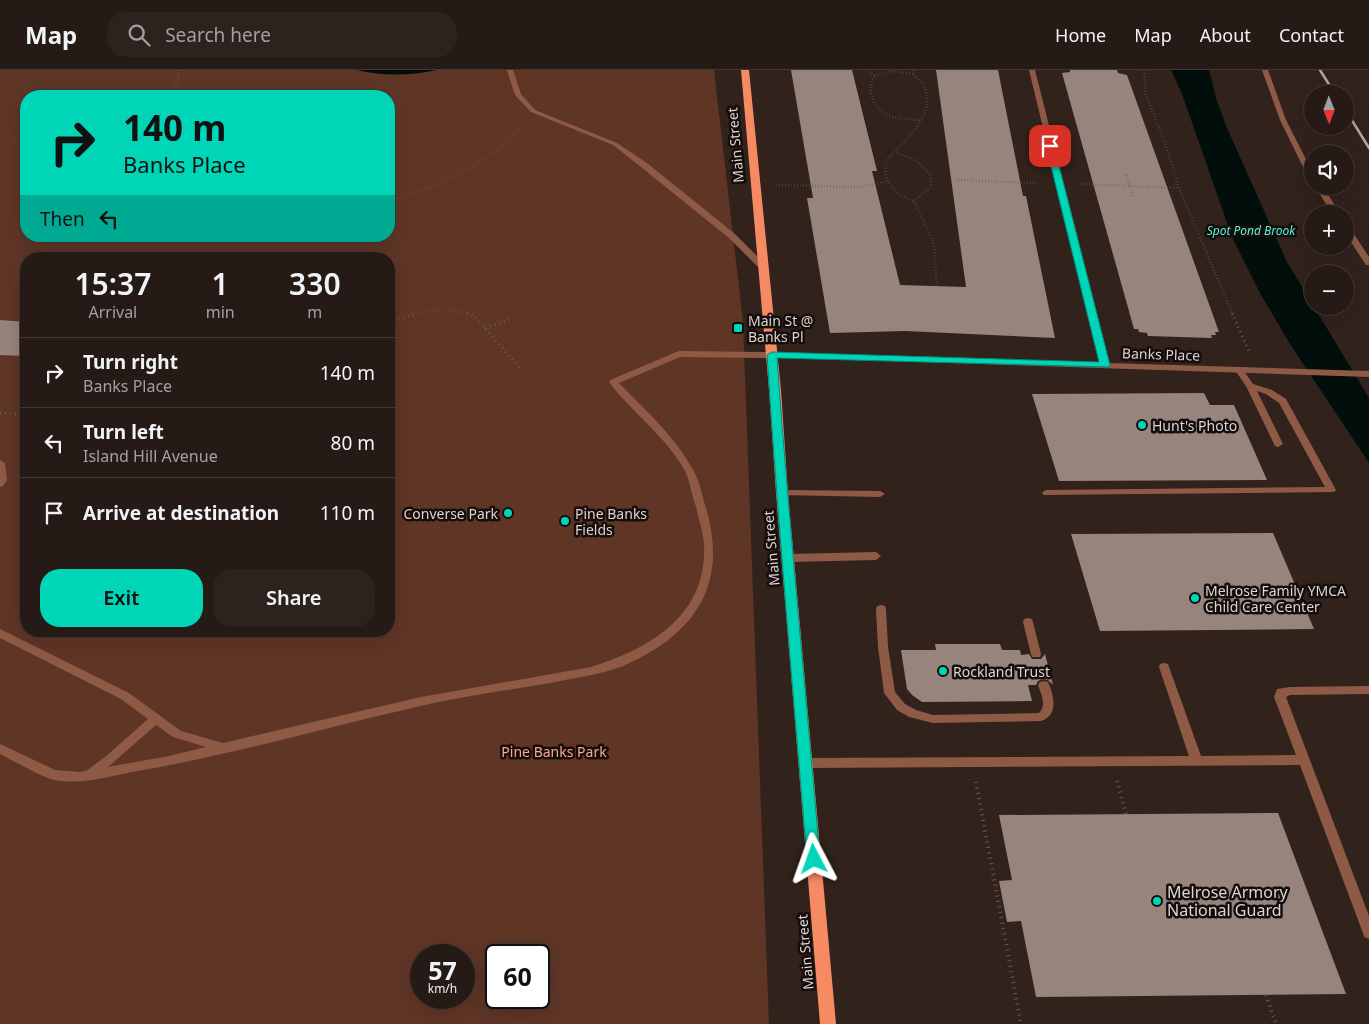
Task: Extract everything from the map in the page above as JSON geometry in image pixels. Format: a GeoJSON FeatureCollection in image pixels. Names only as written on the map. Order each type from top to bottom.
{"type":"FeatureCollection","features":[{"type":"Feature","properties":{"kind":"main road","name":"Main Street"},"geometry":{"type":"LineString","coordinates":[[745,70],[762,266],[772,355],[782,493],[828,1024]]}},
{"type":"Feature","properties":{"kind":"street"},"geometry":{"type":"LineString","coordinates":[[510,70],[518,95],[533,111],[615,144],[732,236],[762,266]]}},
{"type":"Feature","properties":{"kind":"street"},"geometry":{"type":"LineString","coordinates":[[1032,70],[1105,365]]}},
{"type":"Feature","properties":{"kind":"street"},"geometry":{"type":"LineString","coordinates":[[1264,70],[1283,120],[1304,161]]}},
{"type":"Feature","properties":{"kind":"street"},"geometry":{"type":"LineString","coordinates":[[1354,240],[1369,263]]}},
{"type":"Feature","properties":{"kind":"street","name":"Banks Place"},"geometry":{"type":"LineString","coordinates":[[221,747],[364,716],[421,701],[590,671],[618,662],[657,643],[676,628],[690,612],[702,590],[708,567],[709,544],[705,522],[690,472],[677,452],[663,434],[613,382],[679,354],[772,355],[1368,374]]}},
{"type":"Feature","properties":{"kind":"street"},"geometry":{"type":"LineString","coordinates":[[1239,370],[1250,386],[1278,444]]}},
{"type":"Feature","properties":{"kind":"street"},"geometry":{"type":"LineString","coordinates":[[1047,493],[1331,490],[1283,401],[1270,392],[1250,386]]}},
{"type":"Feature","properties":{"kind":"street"},"geometry":{"type":"LineString","coordinates":[[0,463],[0,484]]}},
{"type":"Feature","properties":{"kind":"street"},"geometry":{"type":"LineString","coordinates":[[782,493],[880,494]]}},
{"type":"Feature","properties":{"kind":"street"},"geometry":{"type":"LineString","coordinates":[[789,558],[876,556]]}},
{"type":"Feature","properties":{"kind":"street"},"geometry":{"type":"LineString","coordinates":[[881,609],[883,647],[890,693],[901,707],[913,714],[932,719],[1041,717],[1046,714],[1049,704],[1044,685]]}},
{"type":"Feature","properties":{"kind":"street"},"geometry":{"type":"LineString","coordinates":[[1028,622],[1036,654]]}},
{"type":"Feature","properties":{"kind":"street"},"geometry":{"type":"LineString","coordinates":[[0,634],[125,696],[177,734],[221,747]]}},
{"type":"Feature","properties":{"kind":"street"},"geometry":{"type":"LineString","coordinates":[[1164,667],[1197,761]]}},
{"type":"Feature","properties":{"kind":"street"},"geometry":{"type":"LineString","coordinates":[[1369,690],[1281,692],[1281,703],[1369,933]]}},
{"type":"Feature","properties":{"kind":"street"},"geometry":{"type":"LineString","coordinates":[[87,776],[109,760],[156,718]]}},
{"type":"Feature","properties":{"kind":"street"},"geometry":{"type":"LineString","coordinates":[[0,749],[54,775],[67,777],[87,776],[169,760],[221,747]]}},
{"type":"Feature","properties":{"kind":"street"},"geometry":{"type":"LineString","coordinates":[[806,763],[1303,760]]}},
{"type":"Feature","properties":{"kind":"path"},"geometry":{"type":"LineString","coordinates":[[174,90],[179,77],[177,70]]}},
{"type":"Feature","properties":{"kind":"path"},"geometry":{"type":"LineString","coordinates":[[867,70],[874,76]]}},
{"type":"Feature","properties":{"kind":"path"},"geometry":{"type":"LineString","coordinates":[[896,153],[906,155],[918,162],[926,169],[932,179],[931,187],[914,200],[904,198],[887,182],[885,176],[890,156],[896,153],[901,144],[916,128],[927,110],[927,98],[924,87],[913,74],[913,70]]}},
{"type":"Feature","properties":{"kind":"path"},"geometry":{"type":"LineString","coordinates":[[1144,70],[1146,95],[1166,146],[1179,188],[1248,350],[1254,371]]}},
{"type":"Feature","properties":{"kind":"path"},"geometry":{"type":"LineString","coordinates":[[874,76],[892,71],[913,74]]}},
{"type":"Feature","properties":{"kind":"path"},"geometry":{"type":"LineString","coordinates":[[874,76],[870,86],[872,99],[882,113],[897,119],[921,120]]}},
{"type":"Feature","properties":{"kind":"path"},"geometry":{"type":"LineString","coordinates":[[395,200],[453,178],[486,160],[508,143],[533,111]]}},
{"type":"Feature","properties":{"kind":"path"},"geometry":{"type":"LineString","coordinates":[[0,131],[20,143]]}},
{"type":"Feature","properties":{"kind":"path"},"geometry":{"type":"LineString","coordinates":[[1127,174],[1133,197]]}},
{"type":"Feature","properties":{"kind":"path"},"geometry":{"type":"LineString","coordinates":[[756,186],[834,184],[858,187],[887,182]]}},
{"type":"Feature","properties":{"kind":"path"},"geometry":{"type":"LineString","coordinates":[[914,200],[934,244],[937,286]]}},
{"type":"Feature","properties":{"kind":"path"},"geometry":{"type":"LineString","coordinates":[[395,320],[424,310],[446,308],[474,316],[521,369]]}},
{"type":"Feature","properties":{"kind":"path"},"geometry":{"type":"LineString","coordinates":[[484,328],[512,318]]}},
{"type":"Feature","properties":{"kind":"path"},"geometry":{"type":"LineString","coordinates":[[0,413],[20,414]]}},
{"type":"Feature","properties":{"kind":"path"},"geometry":{"type":"LineString","coordinates":[[972,762],[1021,1024]]}},
{"type":"Feature","properties":{"kind":"path"},"geometry":{"type":"LineString","coordinates":[[1111,762],[1126,814]]}},
{"type":"Feature","properties":{"kind":"path"},"geometry":{"type":"LineString","coordinates":[[1266,994],[1276,1024]]}},
{"type":"Feature","properties":{"kind":"green space","name":"Pine Banks Park"},"geometry":{"type":"Polygon","coordinates":[[[0,70],[714,70],[743,322],[769,1024],[0,1024],[0,70]]]}},
{"type":"Feature","properties":{"kind":"water"},"geometry":{"type":"Polygon","coordinates":[[[356,70],[437,70],[396,74],[356,70]]]}},
{"type":"Feature","properties":{"kind":"water","name":"Spot Pond Brook"},"geometry":{"type":"Polygon","coordinates":[[[1171,70],[1209,70],[1226,126],[1287,262],[1304,290],[1304,315],[1319,315],[1369,398],[1369,463],[1290,344],[1260,293],[1232,237],[1182,94],[1171,70]]]}},
{"type":"Feature","properties":{"kind":"building"},"geometry":{"type":"Polygon","coordinates":[[[791,70],[852,70],[877,171],[872,171],[900,285],[966,287],[936,70],[998,70],[1023,196],[1026,196],[1055,338],[905,331],[830,333],[807,198],[813,198],[791,70]]]}},
{"type":"Feature","properties":{"kind":"building"},"geometry":{"type":"Polygon","coordinates":[[[1070,70],[1117,70],[1118,73],[1127,75],[1219,332],[1215,332],[1216,335],[1211,335],[1212,338],[1148,336],[1147,333],[1134,329],[1062,73],[1070,72],[1070,70]]]}},
{"type":"Feature","properties":{"kind":"building"},"geometry":{"type":"Polygon","coordinates":[[[0,320],[20,322],[20,356],[0,355],[0,320]]]}},
{"type":"Feature","properties":{"kind":"building","name":"Hunt's Photo"},"geometry":{"type":"Polygon","coordinates":[[[1204,393],[1210,405],[1234,405],[1267,480],[1059,481],[1032,394],[1204,393]]]}},
{"type":"Feature","properties":{"kind":"building","name":"Melrose Family YMCA Child Care Center"},"geometry":{"type":"Polygon","coordinates":[[[1273,533],[1314,629],[1100,631],[1071,534],[1273,533]]]}},
{"type":"Feature","properties":{"kind":"building"},"geometry":{"type":"Polygon","coordinates":[[[935,644],[1000,644],[1002,650],[1020,650],[1021,655],[1029,654],[1032,659],[1041,659],[1045,654],[1053,685],[1044,679],[1038,681],[1036,685],[1028,685],[1032,701],[922,702],[907,689],[901,650],[936,650],[935,644]]]}},
{"type":"Feature","properties":{"kind":"building","name":"Melrose Armory National Guard"},"geometry":{"type":"Polygon","coordinates":[[[1278,813],[1346,994],[1036,997],[1021,921],[1007,922],[999,881],[1012,880],[999,815],[1278,813]]]}},
{"type":"Feature","properties":{"kind":"railway"},"geometry":{"type":"LineString","coordinates":[[1320,70],[1329,85]]}},
{"type":"Feature","properties":{"kind":"railway"},"geometry":{"type":"LineString","coordinates":[[1354,124],[1369,148]]}},
{"type":"Feature","properties":{"kind":"place","name":"Main St @ Banks Pl"},"geometry":{"type":"Point","coordinates":[738,328]}},
{"type":"Feature","properties":{"kind":"place","name":"Hunt's Photo"},"geometry":{"type":"Point","coordinates":[1142,425]}},
{"type":"Feature","properties":{"kind":"place","name":"Converse Park"},"geometry":{"type":"Point","coordinates":[508,513]}},
{"type":"Feature","properties":{"kind":"place","name":"Pine Banks Fields"},"geometry":{"type":"Point","coordinates":[565,521]}},
{"type":"Feature","properties":{"kind":"place","name":"Melrose Family YMCA Child Care Center"},"geometry":{"type":"Point","coordinates":[1195,598]}},
{"type":"Feature","properties":{"kind":"place","name":"Rockland Trust"},"geometry":{"type":"Point","coordinates":[943,671]}},
{"type":"Feature","properties":{"kind":"place","name":"Melrose Armory National Guard"},"geometry":{"type":"Point","coordinates":[1157,901]}},
{"type":"Feature","properties":{"kind":"route"},"geometry":{"type":"LineString","coordinates":[[814,859],[772,355],[1105,365],[1050,146]]}}]}
